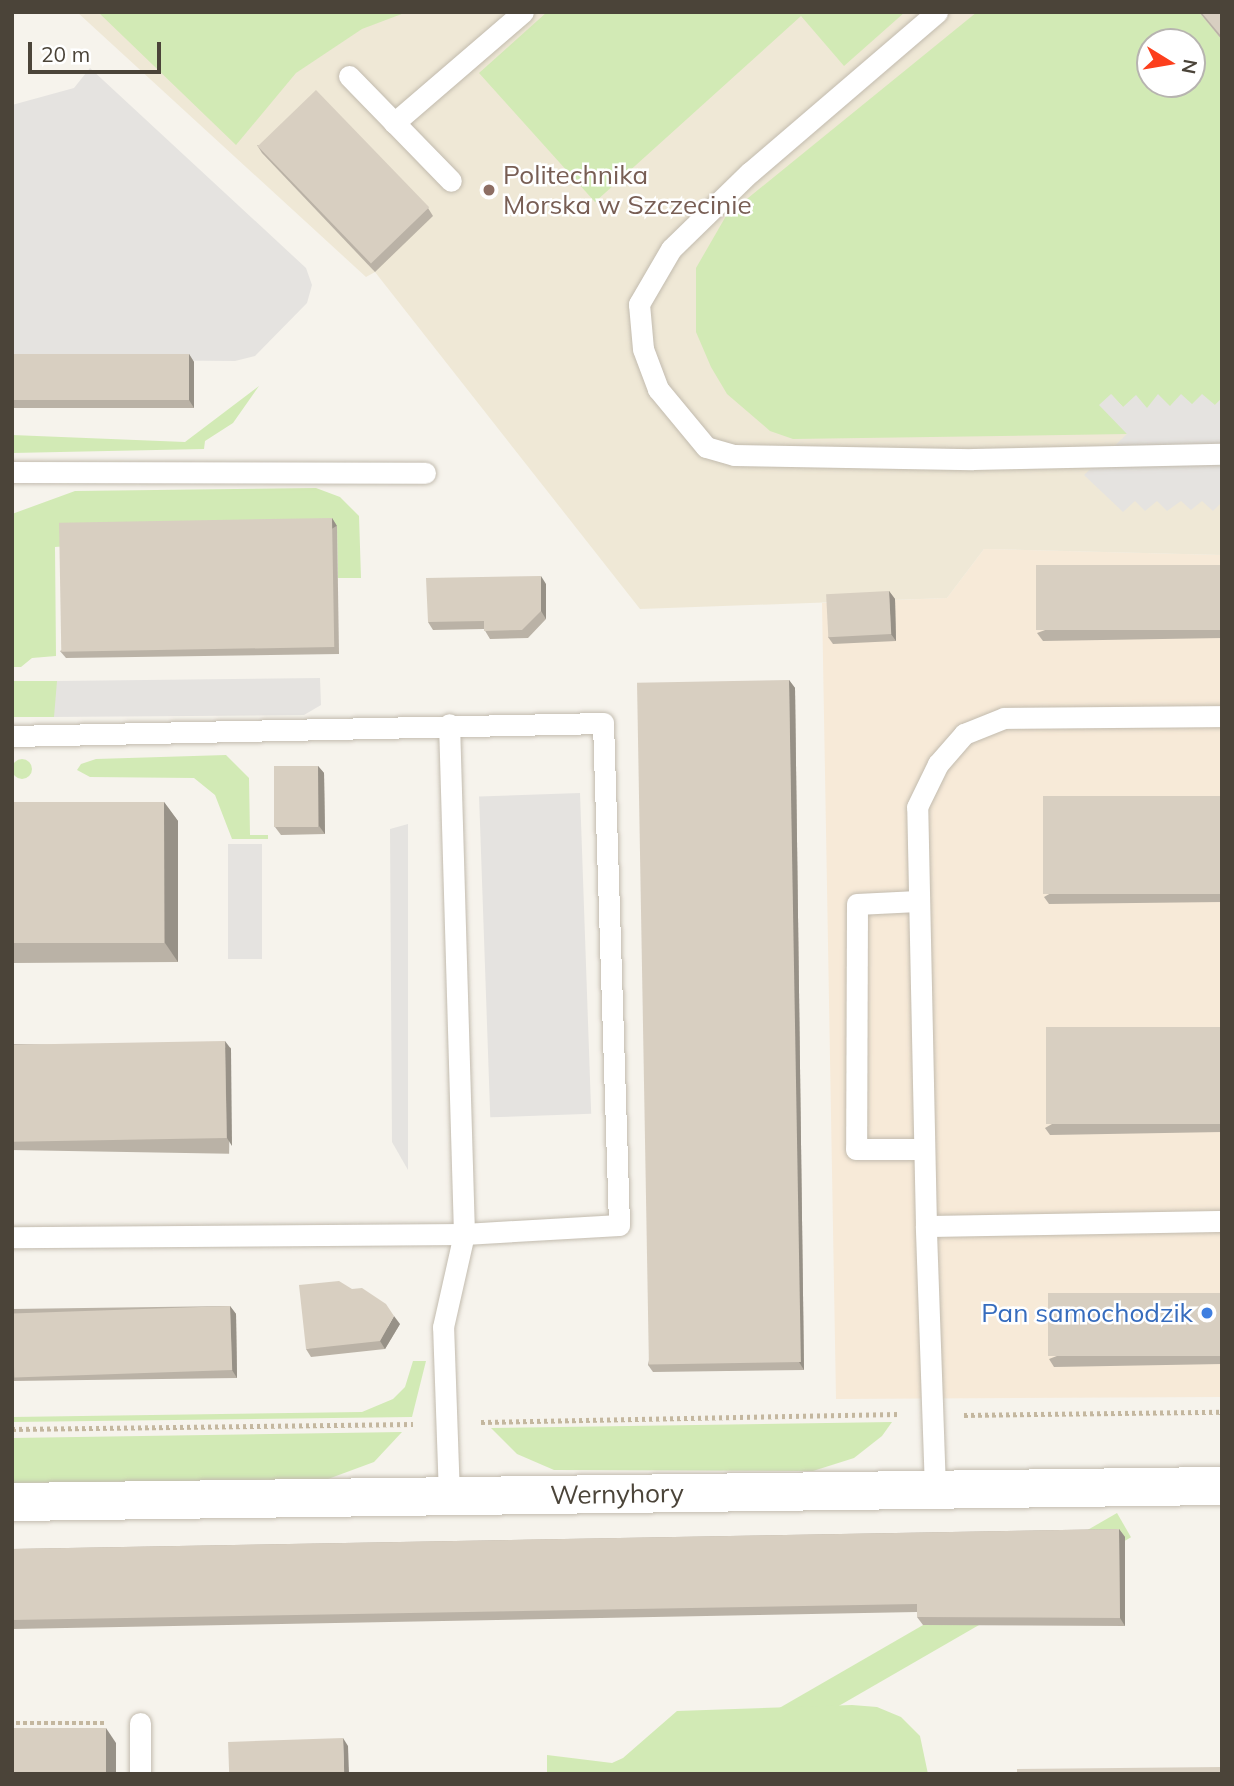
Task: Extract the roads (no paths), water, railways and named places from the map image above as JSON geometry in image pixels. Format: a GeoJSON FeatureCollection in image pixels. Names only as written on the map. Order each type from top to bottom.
{"type":"FeatureCollection","features":[{"type":"Feature","properties":{"kind":"street","name":"Wernyhory"},"geometry":{"type":"LineString","coordinates":[[12,1502],[1222,1486]]}},
{"type":"Feature","properties":{"kind":"lane"},"geometry":{"type":"LineString","coordinates":[[394,123],[523,12]]}},
{"type":"Feature","properties":{"kind":"lane"},"geometry":{"type":"LineString","coordinates":[[937,12],[750,172],[671,249],[639,304],[643,349],[657,389],[706,447],[734,455],[972,458],[1222,454]]}},
{"type":"Feature","properties":{"kind":"lane"},"geometry":{"type":"LineString","coordinates":[[349,76],[451,181]]}},
{"type":"Feature","properties":{"kind":"lane"},"geometry":{"type":"LineString","coordinates":[[12,472],[425,473]]}},
{"type":"Feature","properties":{"kind":"lane"},"geometry":{"type":"LineString","coordinates":[[935,1489],[935,1415],[923,1149],[917,807],[938,764],[964,734],[1004,718],[1222,716]]}},
{"type":"Feature","properties":{"kind":"lane"},"geometry":{"type":"LineString","coordinates":[[12,736],[449,724],[603,723],[619,1225],[464,1234],[12,1237]]}},
{"type":"Feature","properties":{"kind":"lane"},"geometry":{"type":"LineString","coordinates":[[449,724],[464,1234],[443,1327],[449,1496]]}},
{"type":"Feature","properties":{"kind":"lane"},"geometry":{"type":"LineString","coordinates":[[917,901],[857,904],[856,1149],[923,1149]]}},
{"type":"Feature","properties":{"kind":"lane"},"geometry":{"type":"LineString","coordinates":[[926,1226],[1222,1221]]}},
{"type":"Feature","properties":{"kind":"lane"},"geometry":{"type":"LineString","coordinates":[[140,1723],[140,1774]]}},
{"type":"Feature","properties":{"kind":"place","name":"Politechnika Morska w Szczecinie"},"geometry":{"type":"Point","coordinates":[489,190]}},
{"type":"Feature","properties":{"kind":"place","name":"Pan samochodzik"},"geometry":{"type":"Point","coordinates":[1207,1313]}}]}
